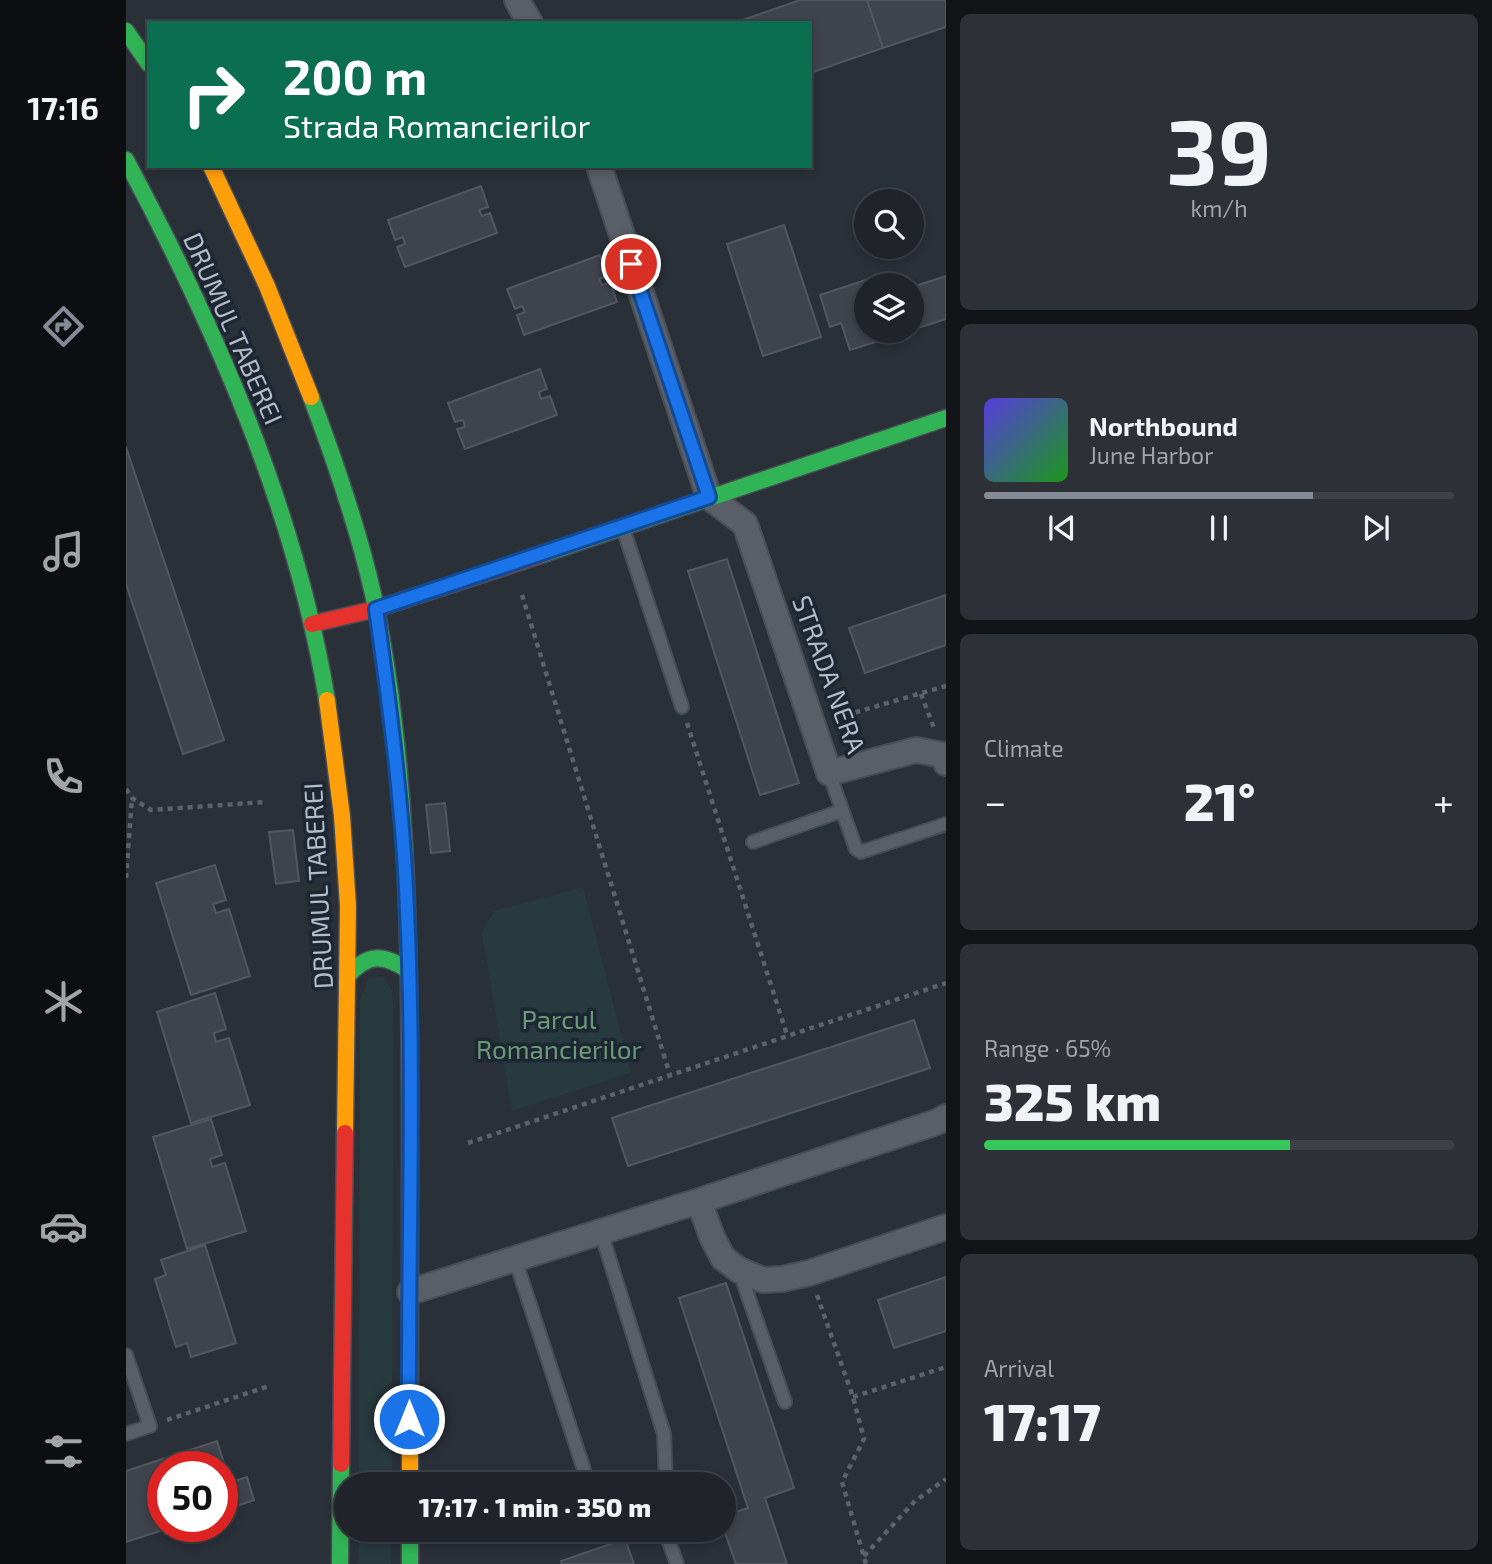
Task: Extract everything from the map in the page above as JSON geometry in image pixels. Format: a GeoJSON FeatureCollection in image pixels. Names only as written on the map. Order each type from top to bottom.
{"type":"FeatureCollection","features":[{"type":"Feature","properties":{"kind":"main road"},"geometry":{"type":"LineString","coordinates":[[126,31],[147,61]]}},
{"type":"Feature","properties":{"kind":"main road","name":"DRUMUL TABEREI"},"geometry":{"type":"LineString","coordinates":[[126,160],[169,239],[240,399],[293,546],[328,707],[344,827],[348,906],[340,1564]]}},
{"type":"Feature","properties":{"kind":"main road","name":"DRUMUL TABEREI"},"geometry":{"type":"LineString","coordinates":[[212,168],[285,329],[329,445],[356,530],[376,609],[398,775],[407,911],[410,1472]]}},
{"type":"Feature","properties":{"kind":"main road"},"geometry":{"type":"LineString","coordinates":[[312,624],[376,609],[946,418]]}},
{"type":"Feature","properties":{"kind":"main road"},"geometry":{"type":"LineString","coordinates":[[348,975],[358,963],[369,958],[385,957],[408,970]]}},
{"type":"Feature","properties":{"kind":"main road"},"geometry":{"type":"LineString","coordinates":[[410,1542],[410,1564]]}},
{"type":"Feature","properties":{"kind":"street"},"geometry":{"type":"LineString","coordinates":[[517,0],[529,21]]}},
{"type":"Feature","properties":{"kind":"street"},"geometry":{"type":"LineString","coordinates":[[599,168],[709,497]]}},
{"type":"Feature","properties":{"kind":"street","name":"STRADA NERA"},"geometry":{"type":"LineString","coordinates":[[709,497],[745,524],[829,773],[916,750],[943,755],[946,763]]}},
{"type":"Feature","properties":{"kind":"street"},"geometry":{"type":"LineString","coordinates":[[410,1292],[699,1201],[937,1122],[946,1116]]}},
{"type":"Feature","properties":{"kind":"street"},"geometry":{"type":"LineString","coordinates":[[699,1201],[723,1258],[739,1270],[763,1280],[809,1273],[946,1227]]}},
{"type":"Feature","properties":{"kind":"lane"},"geometry":{"type":"LineString","coordinates":[[623,527],[682,707]]}},
{"type":"Feature","properties":{"kind":"lane"},"geometry":{"type":"LineString","coordinates":[[829,773],[856,849],[861,852],[946,824]]}},
{"type":"Feature","properties":{"kind":"lane"},"geometry":{"type":"LineString","coordinates":[[753,842],[842,811]]}},
{"type":"Feature","properties":{"kind":"lane"},"geometry":{"type":"LineString","coordinates":[[601,1232],[664,1434],[666,1472]]}},
{"type":"Feature","properties":{"kind":"lane"},"geometry":{"type":"LineString","coordinates":[[515,1259],[585,1472]]}},
{"type":"Feature","properties":{"kind":"lane"},"geometry":{"type":"LineString","coordinates":[[739,1270],[785,1402]]}},
{"type":"Feature","properties":{"kind":"lane"},"geometry":{"type":"LineString","coordinates":[[126,1355],[150,1426],[126,1434]]}},
{"type":"Feature","properties":{"kind":"lane"},"geometry":{"type":"LineString","coordinates":[[669,1542],[677,1564]]}},
{"type":"Feature","properties":{"kind":"path"},"geometry":{"type":"LineString","coordinates":[[522,596],[670,1074]]}},
{"type":"Feature","properties":{"kind":"path"},"geometry":{"type":"LineString","coordinates":[[814,724],[946,686]]}},
{"type":"Feature","properties":{"kind":"path"},"geometry":{"type":"LineString","coordinates":[[682,707],[787,1035]]}},
{"type":"Feature","properties":{"kind":"path"},"geometry":{"type":"LineString","coordinates":[[126,789],[132,798],[151,810],[265,802]]}},
{"type":"Feature","properties":{"kind":"path"},"geometry":{"type":"LineString","coordinates":[[126,878],[132,798]]}},
{"type":"Feature","properties":{"kind":"path"},"geometry":{"type":"LineString","coordinates":[[468,1143],[946,983]]}},
{"type":"Feature","properties":{"kind":"path"},"geometry":{"type":"LineString","coordinates":[[809,1273],[853,1397],[864,1439],[842,1482],[866,1564]]}},
{"type":"Feature","properties":{"kind":"path"},"geometry":{"type":"LineString","coordinates":[[853,1397],[946,1367]]}},
{"type":"Feature","properties":{"kind":"path"},"geometry":{"type":"LineString","coordinates":[[150,1426],[269,1386]]}},
{"type":"Feature","properties":{"kind":"path"},"geometry":{"type":"LineString","coordinates":[[864,1556],[915,1501],[946,1479]]}},
{"type":"Feature","properties":{"kind":"green space","name":"Parcul Romancierilor"},"geometry":{"type":"Polygon","coordinates":[[[583,887],[631,1073],[512,1111],[482,932],[494,911],[583,887]]]}},
{"type":"Feature","properties":{"kind":"green space"},"geometry":{"type":"Polygon","coordinates":[[[369,978],[384,978],[392,991],[392,1472],[359,1472],[360,1000],[369,978]]]}},
{"type":"Feature","properties":{"kind":"green space"},"geometry":{"type":"Polygon","coordinates":[[[359,1542],[391,1542],[391,1564],[358,1564],[359,1542]]]}},
{"type":"Feature","properties":{"kind":"building"},"geometry":{"type":"Polygon","coordinates":[[[800,0],[867,0],[883,48],[812,72],[812,21],[740,21],[800,0]]]}},
{"type":"Feature","properties":{"kind":"building"},"geometry":{"type":"Polygon","coordinates":[[[867,0],[946,0],[946,27],[883,48],[867,0]]]}},
{"type":"Feature","properties":{"kind":"building"},"geometry":{"type":"Polygon","coordinates":[[[481,186],[488,207],[479,210],[482,216],[490,213],[497,233],[405,267],[397,247],[405,244],[403,237],[395,240],[388,220],[481,186]]]}},
{"type":"Feature","properties":{"kind":"building"},"geometry":{"type":"Polygon","coordinates":[[[784,225],[821,337],[763,356],[727,244],[784,225]]]}},
{"type":"Feature","properties":{"kind":"building"},"geometry":{"type":"Polygon","coordinates":[[[600,255],[608,276],[599,279],[602,285],[610,282],[617,302],[524,335],[517,315],[525,312],[522,306],[515,309],[507,289],[600,255]]]}},
{"type":"Feature","properties":{"kind":"building"},"geometry":{"type":"Polygon","coordinates":[[[946,276],[946,319],[924,326],[924,283],[946,276]]]}},
{"type":"Feature","properties":{"kind":"building"},"geometry":{"type":"Polygon","coordinates":[[[854,284],[854,343],[872,343],[850,350],[841,323],[830,327],[820,295],[854,284]]]}},
{"type":"Feature","properties":{"kind":"building"},"geometry":{"type":"Polygon","coordinates":[[[540,369],[547,389],[539,392],[541,399],[550,396],[557,415],[465,449],[457,429],[465,427],[463,420],[455,422],[448,403],[540,369]]]}},
{"type":"Feature","properties":{"kind":"building"},"geometry":{"type":"Polygon","coordinates":[[[126,447],[224,740],[183,754],[126,584],[126,447]]]}},
{"type":"Feature","properties":{"kind":"building"},"geometry":{"type":"Polygon","coordinates":[[[727,559],[799,783],[760,795],[688,571],[727,559]]]}},
{"type":"Feature","properties":{"kind":"building"},"geometry":{"type":"Polygon","coordinates":[[[946,595],[946,645],[865,673],[849,628],[946,595]]]}},
{"type":"Feature","properties":{"kind":"building"},"geometry":{"type":"Polygon","coordinates":[[[445,803],[450,851],[431,853],[426,805],[445,803]]]}},
{"type":"Feature","properties":{"kind":"building"},"geometry":{"type":"Polygon","coordinates":[[[293,830],[299,881],[276,884],[269,832],[293,830]]]}},
{"type":"Feature","properties":{"kind":"building"},"geometry":{"type":"Polygon","coordinates":[[[215,865],[226,900],[213,904],[216,913],[229,909],[250,976],[191,995],[156,883],[215,865]]]}},
{"type":"Feature","properties":{"kind":"building"},"geometry":{"type":"Polygon","coordinates":[[[215,993],[226,1029],[214,1033],[216,1042],[229,1038],[250,1105],[191,1123],[157,1012],[215,993]]]}},
{"type":"Feature","properties":{"kind":"building"},"geometry":{"type":"Polygon","coordinates":[[[914,1020],[930,1068],[628,1166],[612,1118],[914,1020]]]}},
{"type":"Feature","properties":{"kind":"building"},"geometry":{"type":"Polygon","coordinates":[[[211,1119],[222,1155],[210,1159],[212,1167],[225,1163],[246,1231],[187,1249],[153,1137],[211,1119]]]}},
{"type":"Feature","properties":{"kind":"building"},"geometry":{"type":"Polygon","coordinates":[[[205,1245],[236,1343],[191,1357],[187,1343],[176,1347],[155,1279],[166,1275],[161,1260],[205,1245]]]}},
{"type":"Feature","properties":{"kind":"building"},"geometry":{"type":"Polygon","coordinates":[[[946,1277],[946,1331],[894,1348],[878,1300],[946,1277]]]}},
{"type":"Feature","properties":{"kind":"building"},"geometry":{"type":"Polygon","coordinates":[[[726,1283],[794,1488],[765,1498],[787,1564],[736,1564],[728,1542],[736,1542],[736,1512],[748,1508],[679,1298],[726,1283]]]}},
{"type":"Feature","properties":{"kind":"building"},"geometry":{"type":"Polygon","coordinates":[[[217,1441],[220,1451],[187,1451],[217,1441]]]}},
{"type":"Feature","properties":{"kind":"building"},"geometry":{"type":"Polygon","coordinates":[[[147,1464],[147,1535],[126,1542],[126,1471],[147,1464]]]}},
{"type":"Feature","properties":{"kind":"building"},"geometry":{"type":"Polygon","coordinates":[[[247,1477],[254,1500],[238,1506],[238,1480],[247,1477]]]}},
{"type":"Feature","properties":{"kind":"building"},"geometry":{"type":"Polygon","coordinates":[[[616,1542],[626,1542],[634,1564],[562,1564],[561,1561],[616,1542]]]}},
{"type":"Feature","properties":{"kind":"traffic: fast"},"geometry":{"type":"LineString","coordinates":[[126,31],[147,61]]}},
{"type":"Feature","properties":{"kind":"traffic: fast"},"geometry":{"type":"LineString","coordinates":[[126,160],[191,290],[249,422],[295,559],[327,700]]}},
{"type":"Feature","properties":{"kind":"traffic: fast"},"geometry":{"type":"LineString","coordinates":[[311,397],[345,494],[367,569],[385,657],[394,721],[405,851],[410,1110]]}},
{"type":"Feature","properties":{"kind":"traffic: fast"},"geometry":{"type":"LineString","coordinates":[[541,555],[946,418]]}},
{"type":"Feature","properties":{"kind":"traffic: fast"},"geometry":{"type":"LineString","coordinates":[[348,975],[363,963],[376,958],[391,961],[408,970]]}},
{"type":"Feature","properties":{"kind":"traffic: fast"},"geometry":{"type":"LineString","coordinates":[[340,1564],[341,1464]]}},
{"type":"Feature","properties":{"kind":"traffic: fast"},"geometry":{"type":"LineString","coordinates":[[410,1542],[410,1564]]}},
{"type":"Feature","properties":{"kind":"traffic: slow"},"geometry":{"type":"LineString","coordinates":[[212,168],[267,286],[311,397]]}},
{"type":"Feature","properties":{"kind":"traffic: slow"},"geometry":{"type":"LineString","coordinates":[[327,700],[342,816],[348,906],[345,1133]]}},
{"type":"Feature","properties":{"kind":"traffic: slow"},"geometry":{"type":"LineString","coordinates":[[410,1110],[410,1472]]}},
{"type":"Feature","properties":{"kind":"traffic: jam"},"geometry":{"type":"LineString","coordinates":[[312,624],[376,609],[541,555]]}},
{"type":"Feature","properties":{"kind":"traffic: jam"},"geometry":{"type":"LineString","coordinates":[[341,1464],[345,1133]]}},
{"type":"Feature","properties":{"kind":"route"},"geometry":{"type":"LineString","coordinates":[[409,1419],[410,1049],[407,911],[398,775],[376,609],[709,497],[631,264]]}}]}
